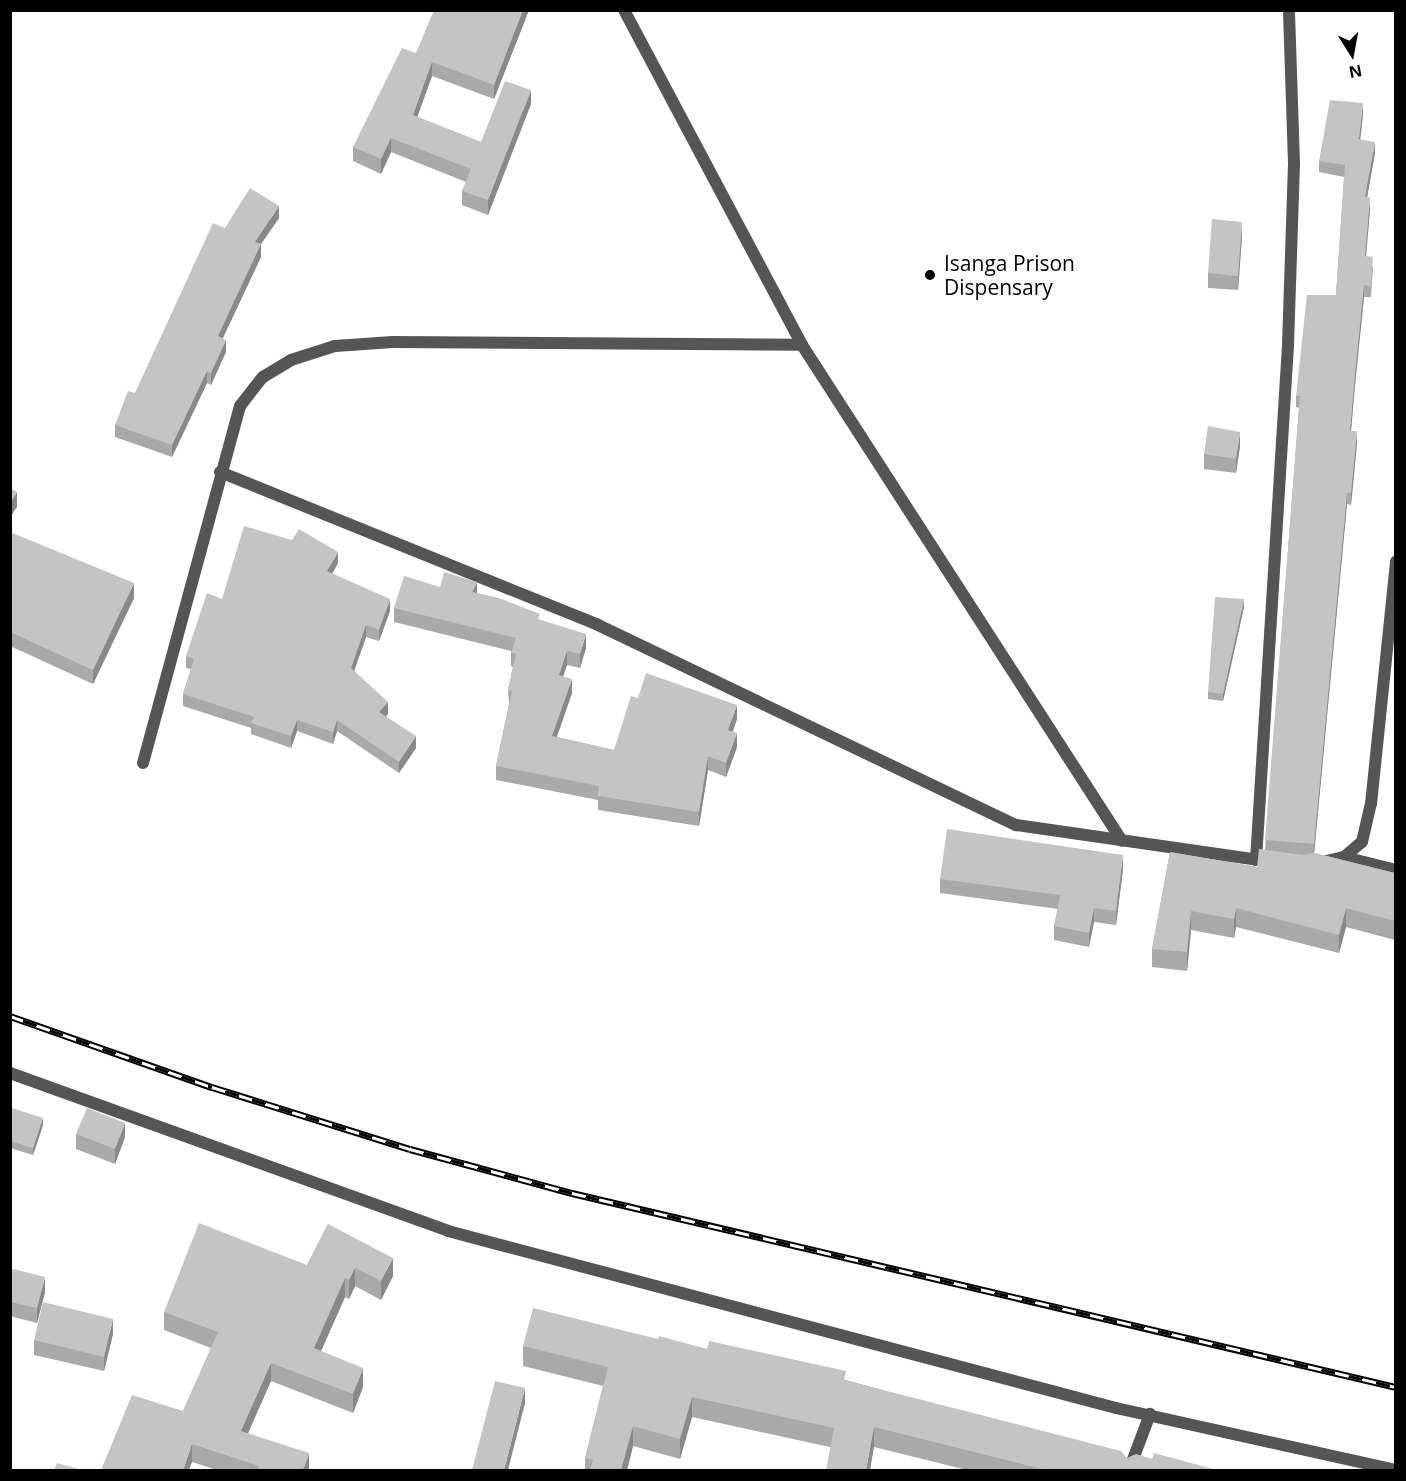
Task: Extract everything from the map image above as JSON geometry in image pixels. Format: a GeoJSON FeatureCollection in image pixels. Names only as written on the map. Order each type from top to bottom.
{"type":"FeatureCollection","features":[{"type":"Feature","properties":{"kind":"street"},"geometry":{"type":"LineString","coordinates":[[624,10],[801,345],[1122,841]]}},
{"type":"Feature","properties":{"kind":"street"},"geometry":{"type":"LineString","coordinates":[[1256,860],[1288,345],[1294,163],[1289,10]]}},
{"type":"Feature","properties":{"kind":"street"},"geometry":{"type":"LineString","coordinates":[[143,763],[220,472],[240,406],[263,377],[291,360],[335,346],[393,342],[801,345]]}},
{"type":"Feature","properties":{"kind":"street"},"geometry":{"type":"LineString","coordinates":[[220,472],[596,624],[1016,825],[1298,865],[1344,857],[1395,870]]}},
{"type":"Feature","properties":{"kind":"street"},"geometry":{"type":"LineString","coordinates":[[1344,857],[1362,842],[1371,804],[1395,561]]}},
{"type":"Feature","properties":{"kind":"street"},"geometry":{"type":"LineString","coordinates":[[10,1073],[448,1232],[1150,1414],[1395,1470]]}},
{"type":"Feature","properties":{"kind":"street"},"geometry":{"type":"LineString","coordinates":[[1129,1470],[1150,1414]]}},
{"type":"Feature","properties":{"kind":"building"},"geometry":{"type":"Polygon","coordinates":[[[434,10],[523,10],[494,85],[432,62],[413,115],[481,142],[505,81],[531,90],[488,200],[462,191],[471,169],[391,138],[381,159],[353,147],[402,48],[416,53],[434,10]]]}},
{"type":"Feature","properties":{"kind":"building"},"geometry":{"type":"Polygon","coordinates":[[[1330,100],[1363,103],[1359,139],[1375,142],[1365,197],[1370,197],[1365,256],[1373,257],[1371,286],[1364,285],[1355,374],[1350,431],[1357,431],[1351,493],[1347,493],[1314,844],[1265,840],[1300,396],[1296,396],[1307,295],[1336,295],[1345,165],[1319,161],[1330,100]]]}},
{"type":"Feature","properties":{"kind":"building"},"geometry":{"type":"Polygon","coordinates":[[[250,188],[279,206],[255,242],[261,244],[218,336],[226,340],[211,373],[207,371],[172,445],[115,425],[128,391],[135,393],[213,223],[225,228],[250,188]]]}},
{"type":"Feature","properties":{"kind":"building"},"geometry":{"type":"Polygon","coordinates":[[[1212,219],[1242,222],[1238,276],[1208,273],[1212,219]]]}},
{"type":"Feature","properties":{"kind":"building"},"geometry":{"type":"Polygon","coordinates":[[[1208,426],[1240,432],[1236,459],[1204,454],[1208,426]]]}},
{"type":"Feature","properties":{"kind":"building"},"geometry":{"type":"Polygon","coordinates":[[[10,488],[17,492],[10,503],[10,488]]]}},
{"type":"Feature","properties":{"kind":"building"},"geometry":{"type":"Polygon","coordinates":[[[244,526],[292,540],[299,529],[338,552],[327,571],[390,599],[379,630],[366,625],[351,668],[388,702],[379,712],[416,736],[399,762],[337,720],[333,732],[297,720],[291,736],[251,723],[254,717],[183,694],[194,659],[186,656],[207,593],[222,599],[244,526]]]}},
{"type":"Feature","properties":{"kind":"building"},"geometry":{"type":"Polygon","coordinates":[[[10,532],[134,583],[93,670],[10,632],[10,532]]]}},
{"type":"Feature","properties":{"kind":"building"},"geometry":{"type":"Polygon","coordinates":[[[444,572],[477,582],[472,592],[499,598],[540,614],[538,619],[586,634],[580,654],[567,651],[559,675],[572,679],[552,736],[614,750],[631,696],[638,698],[646,673],[737,705],[728,730],[737,733],[726,763],[708,756],[699,812],[598,796],[599,786],[496,766],[512,691],[508,690],[516,654],[511,652],[516,638],[394,608],[404,576],[440,587],[444,572]]]}},
{"type":"Feature","properties":{"kind":"building"},"geometry":{"type":"Polygon","coordinates":[[[1215,597],[1244,599],[1223,694],[1208,692],[1215,597]]]}},
{"type":"Feature","properties":{"kind":"building"},"geometry":{"type":"Polygon","coordinates":[[[947,829],[1123,855],[1116,911],[1094,908],[1089,933],[1054,926],[1060,895],[940,879],[947,829]]]}},
{"type":"Feature","properties":{"kind":"building"},"geometry":{"type":"Polygon","coordinates":[[[1259,849],[1303,855],[1315,853],[1395,873],[1395,921],[1346,908],[1339,935],[1236,908],[1234,919],[1191,911],[1187,952],[1152,949],[1170,852],[1257,867],[1259,849]]]}},
{"type":"Feature","properties":{"kind":"building"},"geometry":{"type":"Polygon","coordinates":[[[12,1108],[43,1118],[33,1148],[10,1141],[12,1108]]]}},
{"type":"Feature","properties":{"kind":"building"},"geometry":{"type":"Polygon","coordinates":[[[87,1108],[125,1123],[115,1149],[76,1134],[87,1108]]]}},
{"type":"Feature","properties":{"kind":"building"},"geometry":{"type":"Polygon","coordinates":[[[199,1223],[307,1265],[328,1224],[393,1258],[381,1281],[355,1268],[349,1280],[345,1278],[314,1348],[363,1368],[353,1394],[271,1363],[241,1431],[309,1453],[303,1470],[258,1470],[259,1466],[192,1444],[183,1470],[101,1470],[132,1395],[183,1411],[218,1332],[164,1312],[199,1223]]]}},
{"type":"Feature","properties":{"kind":"building"},"geometry":{"type":"Polygon","coordinates":[[[13,1269],[45,1277],[37,1308],[10,1302],[10,1275],[13,1269]]]}},
{"type":"Feature","properties":{"kind":"building"},"geometry":{"type":"Polygon","coordinates":[[[43,1302],[113,1319],[104,1357],[34,1340],[43,1302]]]}},
{"type":"Feature","properties":{"kind":"building"},"geometry":{"type":"Polygon","coordinates":[[[533,1308],[707,1349],[709,1341],[846,1371],[844,1380],[1121,1451],[1127,1458],[1136,1454],[1152,1459],[1154,1453],[1217,1470],[1046,1470],[874,1427],[866,1470],[826,1470],[834,1428],[692,1397],[680,1439],[633,1426],[621,1470],[590,1470],[593,1460],[585,1458],[608,1367],[523,1346],[533,1308]]]}},
{"type":"Feature","properties":{"kind":"building"},"geometry":{"type":"Polygon","coordinates":[[[495,1381],[525,1388],[504,1470],[472,1470],[495,1381]]]}},
{"type":"Feature","properties":{"kind":"building"},"geometry":{"type":"Polygon","coordinates":[[[57,1463],[82,1470],[54,1470],[57,1463]]]}},
{"type":"Feature","properties":{"kind":"railway"},"geometry":{"type":"LineString","coordinates":[[10,1016],[212,1087],[410,1149],[572,1193],[1396,1387]]}},
{"type":"Feature","properties":{"kind":"place","name":"Isanga Prison Dispensary"},"geometry":{"type":"Point","coordinates":[930,275]}}]}
